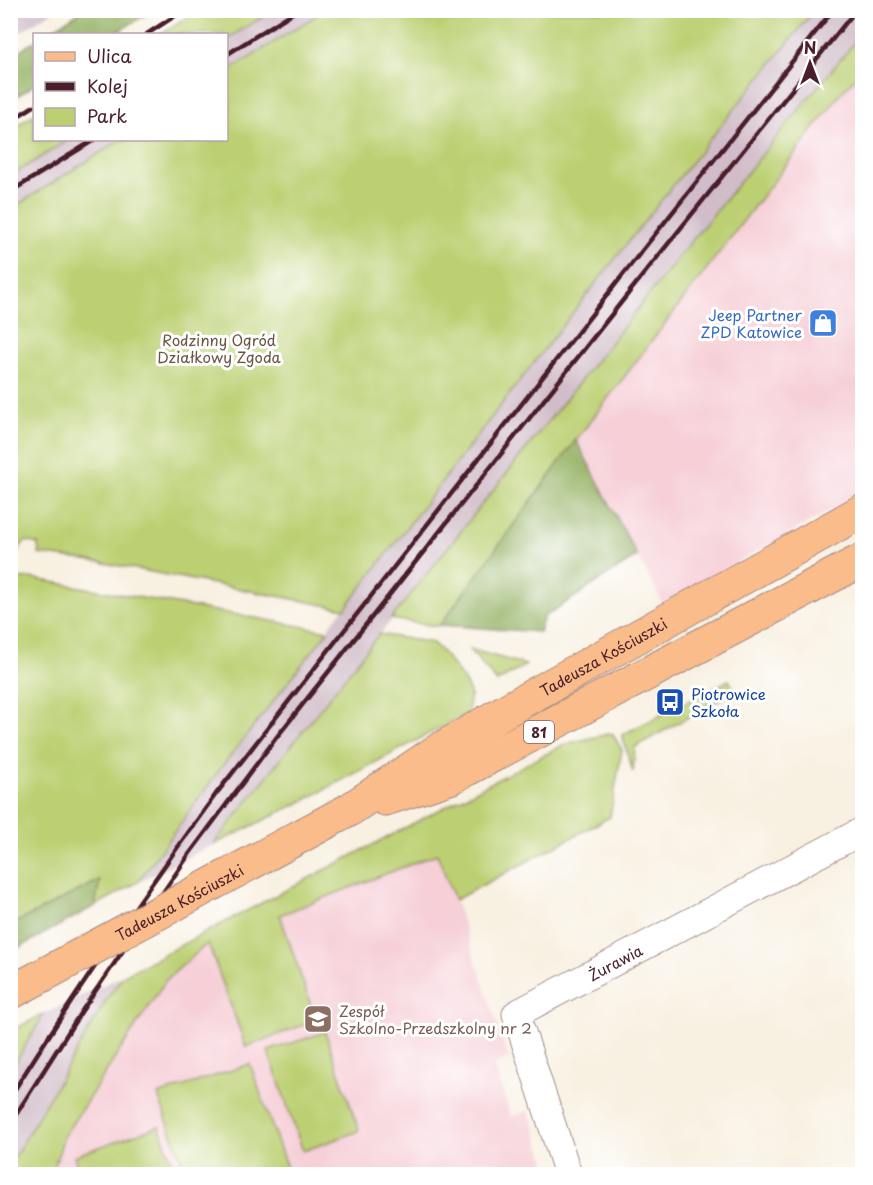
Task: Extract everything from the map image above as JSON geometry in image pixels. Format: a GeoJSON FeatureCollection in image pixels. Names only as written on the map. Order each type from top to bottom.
{"type":"FeatureCollection","features":[{"type":"Feature","properties":{"kind":"main road","name":"Tadeusza Kościuszki"},"geometry":{"type":"LineString","coordinates":[[10,993],[349,810],[437,751],[505,711],[862,511]]}},
{"type":"Feature","properties":{"kind":"main road","name":"Tadeusza Kościuszki"},"geometry":{"type":"LineString","coordinates":[[349,810],[452,777],[862,560]]}},
{"type":"Feature","properties":{"kind":"street","name":"Żurawia"},"geometry":{"type":"LineString","coordinates":[[568,1174],[516,1014],[862,831]]}},
{"type":"Feature","properties":{"kind":"shaded area"},"geometry":{"type":"Polygon","coordinates":[[[11,10],[53,10],[53,11],[11,38],[11,10]]]}},
{"type":"Feature","properties":{"kind":"shaded area"},"geometry":{"type":"Polygon","coordinates":[[[272,11],[323,11],[228,71],[228,38],[272,11]]]}},
{"type":"Feature","properties":{"kind":"shaded area"},"geometry":{"type":"Polygon","coordinates":[[[814,11],[862,11],[862,33],[702,228],[213,845],[138,882],[221,768],[493,413],[713,133],[814,11]]]}},
{"type":"Feature","properties":{"kind":"shaded area"},"geometry":{"type":"Polygon","coordinates":[[[862,71],[862,493],[663,604],[576,440],[841,93],[862,71]]]}},
{"type":"Feature","properties":{"kind":"shaded area"},"geometry":{"type":"Polygon","coordinates":[[[66,141],[118,141],[11,209],[10,176],[66,141]]]}},
{"type":"Feature","properties":{"kind":"shaded area","name":"Zespół Szkolno-Przedszkolny nr 2"},"geometry":{"type":"Polygon","coordinates":[[[437,853],[509,1058],[494,1064],[511,1116],[529,1111],[550,1174],[52,1174],[64,1136],[166,980],[209,943],[437,853]]]}},
{"type":"Feature","properties":{"kind":"shaded area"},"geometry":{"type":"Polygon","coordinates":[[[124,975],[108,997],[11,1163],[11,1070],[44,1014],[124,975]]]}},
{"type":"Feature","properties":{"kind":"green space"},"geometry":{"type":"Polygon","coordinates":[[[81,10],[152,11],[116,33],[47,33],[81,10]]]}},
{"type":"Feature","properties":{"kind":"green space"},"geometry":{"type":"Polygon","coordinates":[[[199,10],[272,10],[228,38],[228,33],[163,33],[199,10]]]}},
{"type":"Feature","properties":{"kind":"green space","name":"Rodzinny Ogród Działkowy Zgoda"},"geometry":{"type":"Polygon","coordinates":[[[323,11],[814,11],[576,308],[345,609],[99,562],[39,554],[38,544],[25,541],[18,550],[11,548],[11,209],[118,141],[228,141],[228,71],[323,11]]]}},
{"type":"Feature","properties":{"kind":"green space"},"geometry":{"type":"Polygon","coordinates":[[[862,33],[862,71],[841,93],[576,440],[440,625],[391,619],[702,228],[862,33]]]}},
{"type":"Feature","properties":{"kind":"green space"},"geometry":{"type":"Polygon","coordinates":[[[33,42],[33,86],[11,100],[11,57],[33,42]]]}},
{"type":"Feature","properties":{"kind":"green space"},"geometry":{"type":"Polygon","coordinates":[[[33,115],[33,141],[66,141],[11,176],[11,129],[33,115]]]}},
{"type":"Feature","properties":{"kind":"green space"},"geometry":{"type":"Polygon","coordinates":[[[576,440],[637,556],[544,617],[539,632],[440,625],[576,440]]]}},
{"type":"Feature","properties":{"kind":"green space"},"geometry":{"type":"Polygon","coordinates":[[[11,577],[30,578],[328,631],[221,768],[138,882],[95,906],[99,880],[11,925],[11,577]]]}},
{"type":"Feature","properties":{"kind":"green space"},"geometry":{"type":"Polygon","coordinates":[[[379,634],[433,643],[465,682],[470,696],[468,713],[301,802],[213,845],[379,634]]]}},
{"type":"Feature","properties":{"kind":"green space"},"geometry":{"type":"Polygon","coordinates":[[[469,649],[526,665],[497,682],[469,649]]]}},
{"type":"Feature","properties":{"kind":"green space"},"geometry":{"type":"Polygon","coordinates":[[[729,680],[735,691],[635,747],[633,772],[622,735],[729,680]]]}},
{"type":"Feature","properties":{"kind":"green space"},"geometry":{"type":"Polygon","coordinates":[[[612,733],[622,750],[610,817],[455,900],[437,854],[280,915],[316,1020],[246,1047],[208,943],[166,980],[64,1136],[52,1174],[11,1174],[11,1163],[108,997],[124,975],[565,744],[612,733]]]}},
{"type":"Feature","properties":{"kind":"green space"},"geometry":{"type":"Polygon","coordinates":[[[100,880],[95,906],[11,952],[11,925],[100,880]]]}},
{"type":"Feature","properties":{"kind":"green space"},"geometry":{"type":"Polygon","coordinates":[[[44,1014],[11,1070],[11,1031],[44,1014]]]}},
{"type":"Feature","properties":{"kind":"green space"},"geometry":{"type":"Polygon","coordinates":[[[325,1032],[359,1131],[303,1151],[268,1051],[325,1032]]]}},
{"type":"Feature","properties":{"kind":"green space"},"geometry":{"type":"Polygon","coordinates":[[[250,1064],[289,1174],[186,1174],[158,1095],[250,1064]]]}},
{"type":"Feature","properties":{"kind":"green space"},"geometry":{"type":"Polygon","coordinates":[[[159,1126],[176,1174],[80,1174],[74,1156],[159,1126]]]}},
{"type":"Feature","properties":{"kind":"railway"},"geometry":{"type":"LineString","coordinates":[[149,33],[184,10]]}},
{"type":"Feature","properties":{"kind":"railway"},"geometry":{"type":"LineString","coordinates":[[228,54],[297,10]]}},
{"type":"Feature","properties":{"kind":"railway"},"geometry":{"type":"LineString","coordinates":[[10,1097],[110,944],[216,794],[833,10]]}},
{"type":"Feature","properties":{"kind":"railway"},"geometry":{"type":"LineString","coordinates":[[10,1124],[81,1012],[190,853],[276,738],[856,10]]}},
{"type":"Feature","properties":{"kind":"railway"},"geometry":{"type":"LineString","coordinates":[[10,121],[33,107]]}},
{"type":"Feature","properties":{"kind":"railway"},"geometry":{"type":"LineString","coordinates":[[10,192],[92,141]]}},
{"type":"Feature","properties":{"kind":"place","name":"Jeep Partner ZPD Katowice"},"geometry":{"type":"Point","coordinates":[823,323]}},
{"type":"Feature","properties":{"kind":"place","name":"Piotrowice Szkoła"},"geometry":{"type":"Point","coordinates":[670,702]}},
{"type":"Feature","properties":{"kind":"place","name":"Zespół Szkolno-Przedszkolny nr 2"},"geometry":{"type":"Point","coordinates":[318,1019]}}]}
